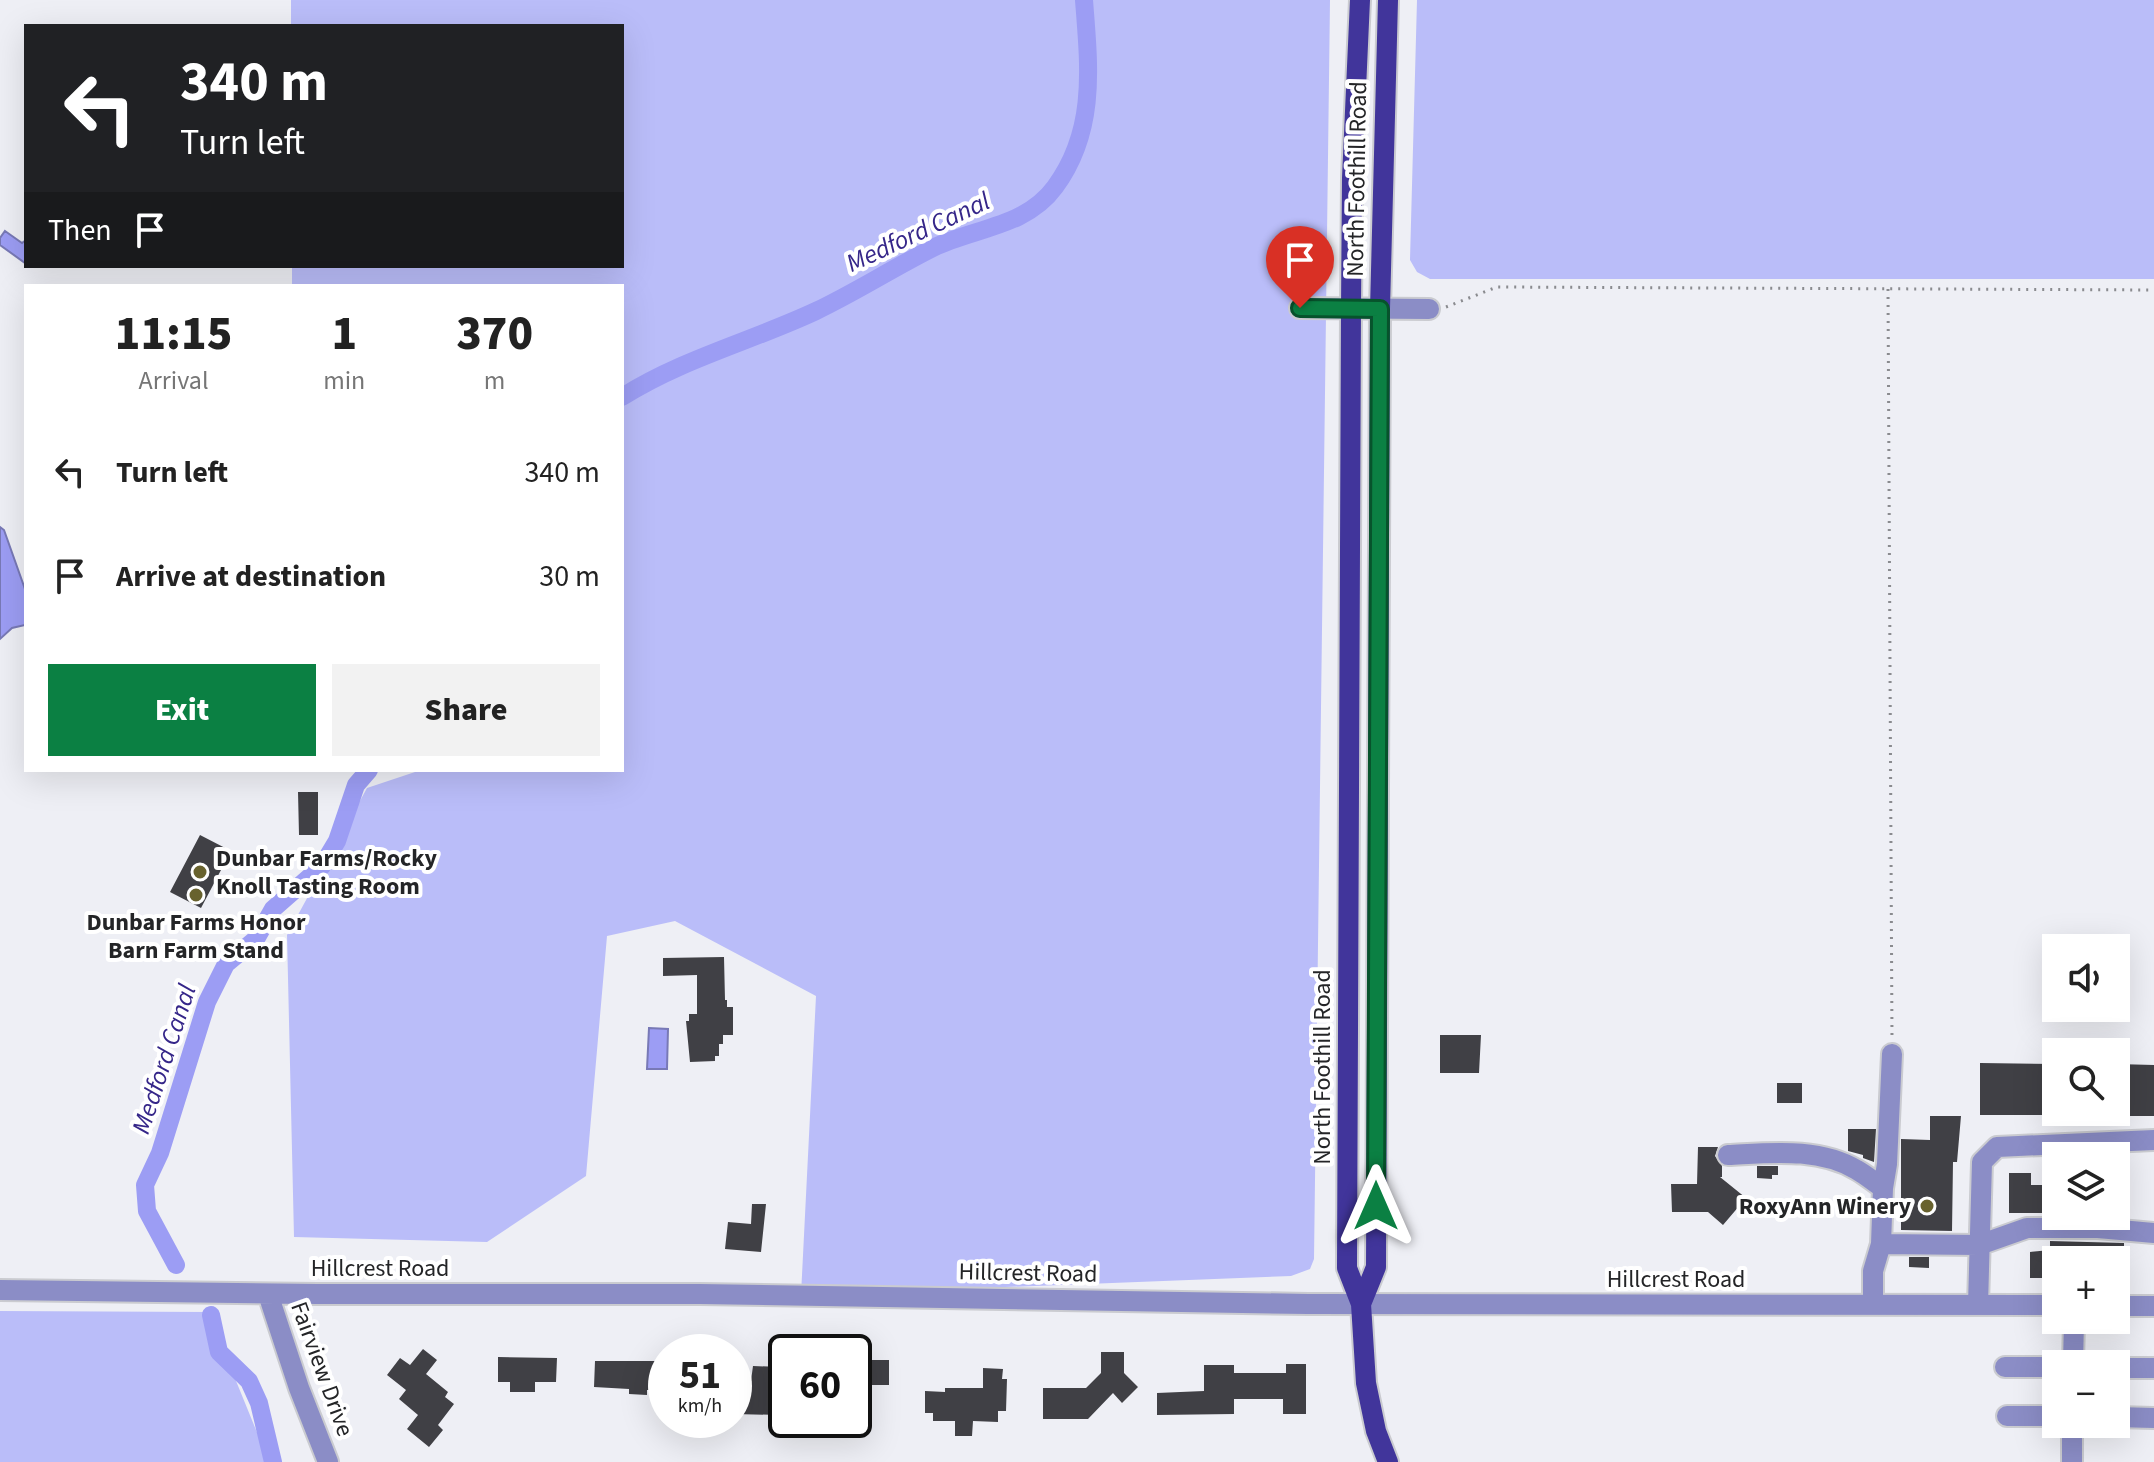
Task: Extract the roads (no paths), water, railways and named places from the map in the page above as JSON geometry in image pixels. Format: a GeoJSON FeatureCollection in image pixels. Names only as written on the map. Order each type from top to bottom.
{"type":"FeatureCollection","features":[{"type":"Feature","properties":{"kind":"main road","name":"North Foothill Road"},"geometry":{"type":"LineString","coordinates":[[1360,0],[1352,178],[1347,1268],[1361,1304]]}},
{"type":"Feature","properties":{"kind":"main road","name":"North Foothill Road"},"geometry":{"type":"LineString","coordinates":[[1361,1304],[1376,1267],[1380,309],[1388,0]]}},
{"type":"Feature","properties":{"kind":"main road"},"geometry":{"type":"LineString","coordinates":[[1361,1304],[1366,1383],[1374,1423],[1388,1462]]}},
{"type":"Feature","properties":{"kind":"street"},"geometry":{"type":"LineString","coordinates":[[1300,308],[1429,309]]}},
{"type":"Feature","properties":{"kind":"street"},"geometry":{"type":"LineString","coordinates":[[1873,1304],[1873,1271],[1881,1244],[1892,1054]]}},
{"type":"Feature","properties":{"kind":"street"},"geometry":{"type":"LineString","coordinates":[[1978,1305],[1982,1162],[1997,1147],[2154,1140]]}},
{"type":"Feature","properties":{"kind":"street"},"geometry":{"type":"LineString","coordinates":[[1728,1155],[1771,1152],[1818,1156],[1855,1168],[1883,1188]]}},
{"type":"Feature","properties":{"kind":"street"},"geometry":{"type":"LineString","coordinates":[[1881,1244],[1979,1245],[2027,1228],[2098,1228],[2154,1233]]}},
{"type":"Feature","properties":{"kind":"street","name":"Hillcrest Road"},"geometry":{"type":"LineString","coordinates":[[0,1290],[268,1294],[700,1294],[1361,1304],[2042,1305]]}},
{"type":"Feature","properties":{"kind":"street","name":"Fairview Drive"},"geometry":{"type":"LineString","coordinates":[[268,1294],[299,1388],[328,1462]]}},
{"type":"Feature","properties":{"kind":"street"},"geometry":{"type":"LineString","coordinates":[[2130,1306],[2154,1306]]}},
{"type":"Feature","properties":{"kind":"street"},"geometry":{"type":"LineString","coordinates":[[2005,1367],[2042,1367]]}},
{"type":"Feature","properties":{"kind":"street"},"geometry":{"type":"LineString","coordinates":[[2130,1368],[2154,1368]]}},
{"type":"Feature","properties":{"kind":"street"},"geometry":{"type":"LineString","coordinates":[[2007,1416],[2042,1416]]}},
{"type":"Feature","properties":{"kind":"street"},"geometry":{"type":"LineString","coordinates":[[2130,1417],[2154,1418]]}},
{"type":"Feature","properties":{"kind":"street"},"geometry":{"type":"LineString","coordinates":[[2072,1438],[2072,1462]]}},
{"type":"Feature","properties":{"kind":"waterway","name":"Medford Canal"},"geometry":{"type":"LineString","coordinates":[[624,396],[693,361],[816,311],[933,248],[1014,219],[1043,200],[1069,165],[1084,120],[1088,73],[1084,0]]}},
{"type":"Feature","properties":{"kind":"waterway","name":"Medford Canal"},"geometry":{"type":"LineString","coordinates":[[176,1265],[147,1211],[145,1185],[160,1153],[207,1002],[226,964],[256,939],[273,909],[322,866],[337,841],[356,785],[367,772]]}},
{"type":"Feature","properties":{"kind":"waterway","name":"Medford Canal"},"geometry":{"type":"LineString","coordinates":[[211,1315],[219,1352],[249,1381],[259,1403],[273,1462]]}},
{"type":"Feature","properties":{"kind":"place","name":"Dunbar Farms/Rocky Knoll Tasting Room"},"geometry":{"type":"Point","coordinates":[200,872]}},
{"type":"Feature","properties":{"kind":"place","name":"Dunbar Farms Honor Barn Farm Stand"},"geometry":{"type":"Point","coordinates":[196,895]}},
{"type":"Feature","properties":{"kind":"place","name":"RoxyAnn Winery"},"geometry":{"type":"Point","coordinates":[1927,1206]}}]}
